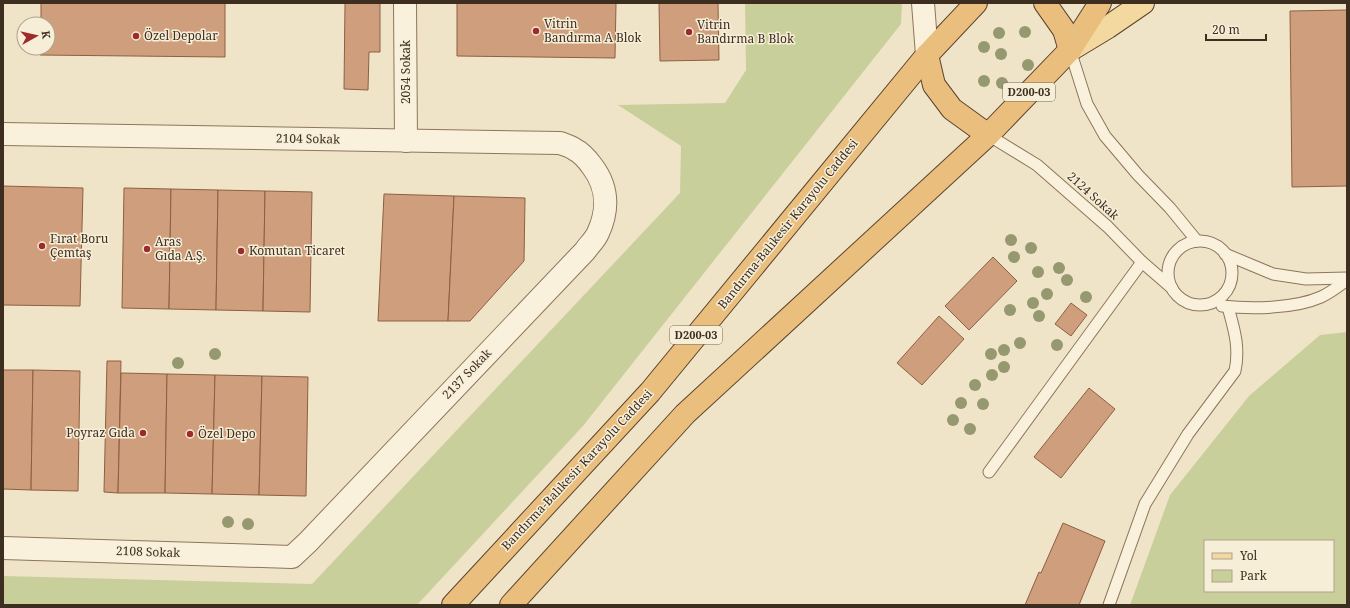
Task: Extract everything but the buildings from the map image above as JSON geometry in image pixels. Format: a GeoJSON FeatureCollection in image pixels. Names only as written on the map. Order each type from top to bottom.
{"type":"FeatureCollection","features":[{"type":"Feature","properties":{"kind":"highway","name":"Bandırma-Balıkesir Karayolu Caddesi"},"geometry":{"type":"LineString","coordinates":[[454,605],[650,392],[927,56],[976,3]]}},
{"type":"Feature","properties":{"kind":"highway"},"geometry":{"type":"LineString","coordinates":[[1045,3],[1064,30],[1070,50]]}},
{"type":"Feature","properties":{"kind":"highway","name":"D200-03"},"geometry":{"type":"LineString","coordinates":[[511,605],[685,414],[988,134],[1070,50],[1100,3]]}},
{"type":"Feature","properties":{"kind":"highway"},"geometry":{"type":"LineString","coordinates":[[927,56],[934,85],[952,109],[988,134]]}},
{"type":"Feature","properties":{"kind":"main road"},"geometry":{"type":"LineString","coordinates":[[1070,50],[1108,27],[1140,5]]}},
{"type":"Feature","properties":{"kind":"street","name":"2054 Sokak"},"geometry":{"type":"LineString","coordinates":[[405,3],[406,141]]}},
{"type":"Feature","properties":{"kind":"street"},"geometry":{"type":"LineString","coordinates":[[923,3],[927,56]]}},
{"type":"Feature","properties":{"kind":"street","name":"2104 Sokak"},"geometry":{"type":"LineString","coordinates":[[3,134],[560,143],[574,149],[586,158],[599,176]]}},
{"type":"Feature","properties":{"kind":"street","name":"2137 Sokak"},"geometry":{"type":"LineString","coordinates":[[292,557],[341,508],[585,251],[598,235],[605,216],[606,197],[604,186],[599,176]]}},
{"type":"Feature","properties":{"kind":"street","name":"2108 Sokak"},"geometry":{"type":"LineString","coordinates":[[3,548],[292,557]]}},
{"type":"Feature","properties":{"kind":"lane"},"geometry":{"type":"LineString","coordinates":[[1070,50],[1087,104],[1105,136],[1197,241],[1187,244],[1178,250],[1172,258],[1168,278],[1172,288]]}},
{"type":"Feature","properties":{"kind":"lane","name":"2124 Sokak"},"geometry":{"type":"LineString","coordinates":[[988,134],[1037,165],[1108,227],[1142,262],[1186,302],[1197,305],[1207,304],[1236,308],[1300,304],[1321,297],[1347,279]]}},
{"type":"Feature","properties":{"kind":"lane","name":"2124 Sokak"},"geometry":{"type":"LineString","coordinates":[[1197,241],[1208,242],[1218,246],[1225,254],[1273,274],[1306,279],[1347,279]]}},
{"type":"Feature","properties":{"kind":"lane"},"geometry":{"type":"LineString","coordinates":[[1207,304],[1217,301],[1225,294],[1230,284],[1232,274],[1230,263],[1225,254]]}},
{"type":"Feature","properties":{"kind":"lane"},"geometry":{"type":"LineString","coordinates":[[989,472],[1142,262]]}},
{"type":"Feature","properties":{"kind":"lane"},"geometry":{"type":"LineString","coordinates":[[1109,605],[1145,504],[1188,434],[1235,371],[1238,360],[1237,340],[1228,307]]}},
{"type":"Feature","properties":{"kind":"green space"},"geometry":{"type":"Polygon","coordinates":[[[745,3],[902,3],[901,24],[583,426],[417,605],[3,605],[3,576],[312,584],[680,193],[681,146],[618,105],[725,103],[746,70],[745,3]]]}},
{"type":"Feature","properties":{"kind":"green space"},"geometry":{"type":"Polygon","coordinates":[[[1347,332],[1347,605],[1130,605],[1170,495],[1249,396],[1320,335],[1347,332]]]}},
{"type":"Feature","properties":{"kind":"place","name":"Vitrin Bandırma A Blok"},"geometry":{"type":"Point","coordinates":[536,31]}},
{"type":"Feature","properties":{"kind":"place","name":"Vitrin Bandırma B Blok"},"geometry":{"type":"Point","coordinates":[689,32]}},
{"type":"Feature","properties":{"kind":"place","name":"Özel Depolar"},"geometry":{"type":"Point","coordinates":[136,36]}},
{"type":"Feature","properties":{"kind":"place","name":"Fırat Boru Çemtaş"},"geometry":{"type":"Point","coordinates":[42,246]}},
{"type":"Feature","properties":{"kind":"place","name":"Aras Gıda A.Ş."},"geometry":{"type":"Point","coordinates":[147,249]}},
{"type":"Feature","properties":{"kind":"place","name":"Komutan Ticaret"},"geometry":{"type":"Point","coordinates":[241,251]}},
{"type":"Feature","properties":{"kind":"place","name":"Poyraz Gıda"},"geometry":{"type":"Point","coordinates":[143,433]}},
{"type":"Feature","properties":{"kind":"place","name":"Özel Depo"},"geometry":{"type":"Point","coordinates":[190,434]}}]}
